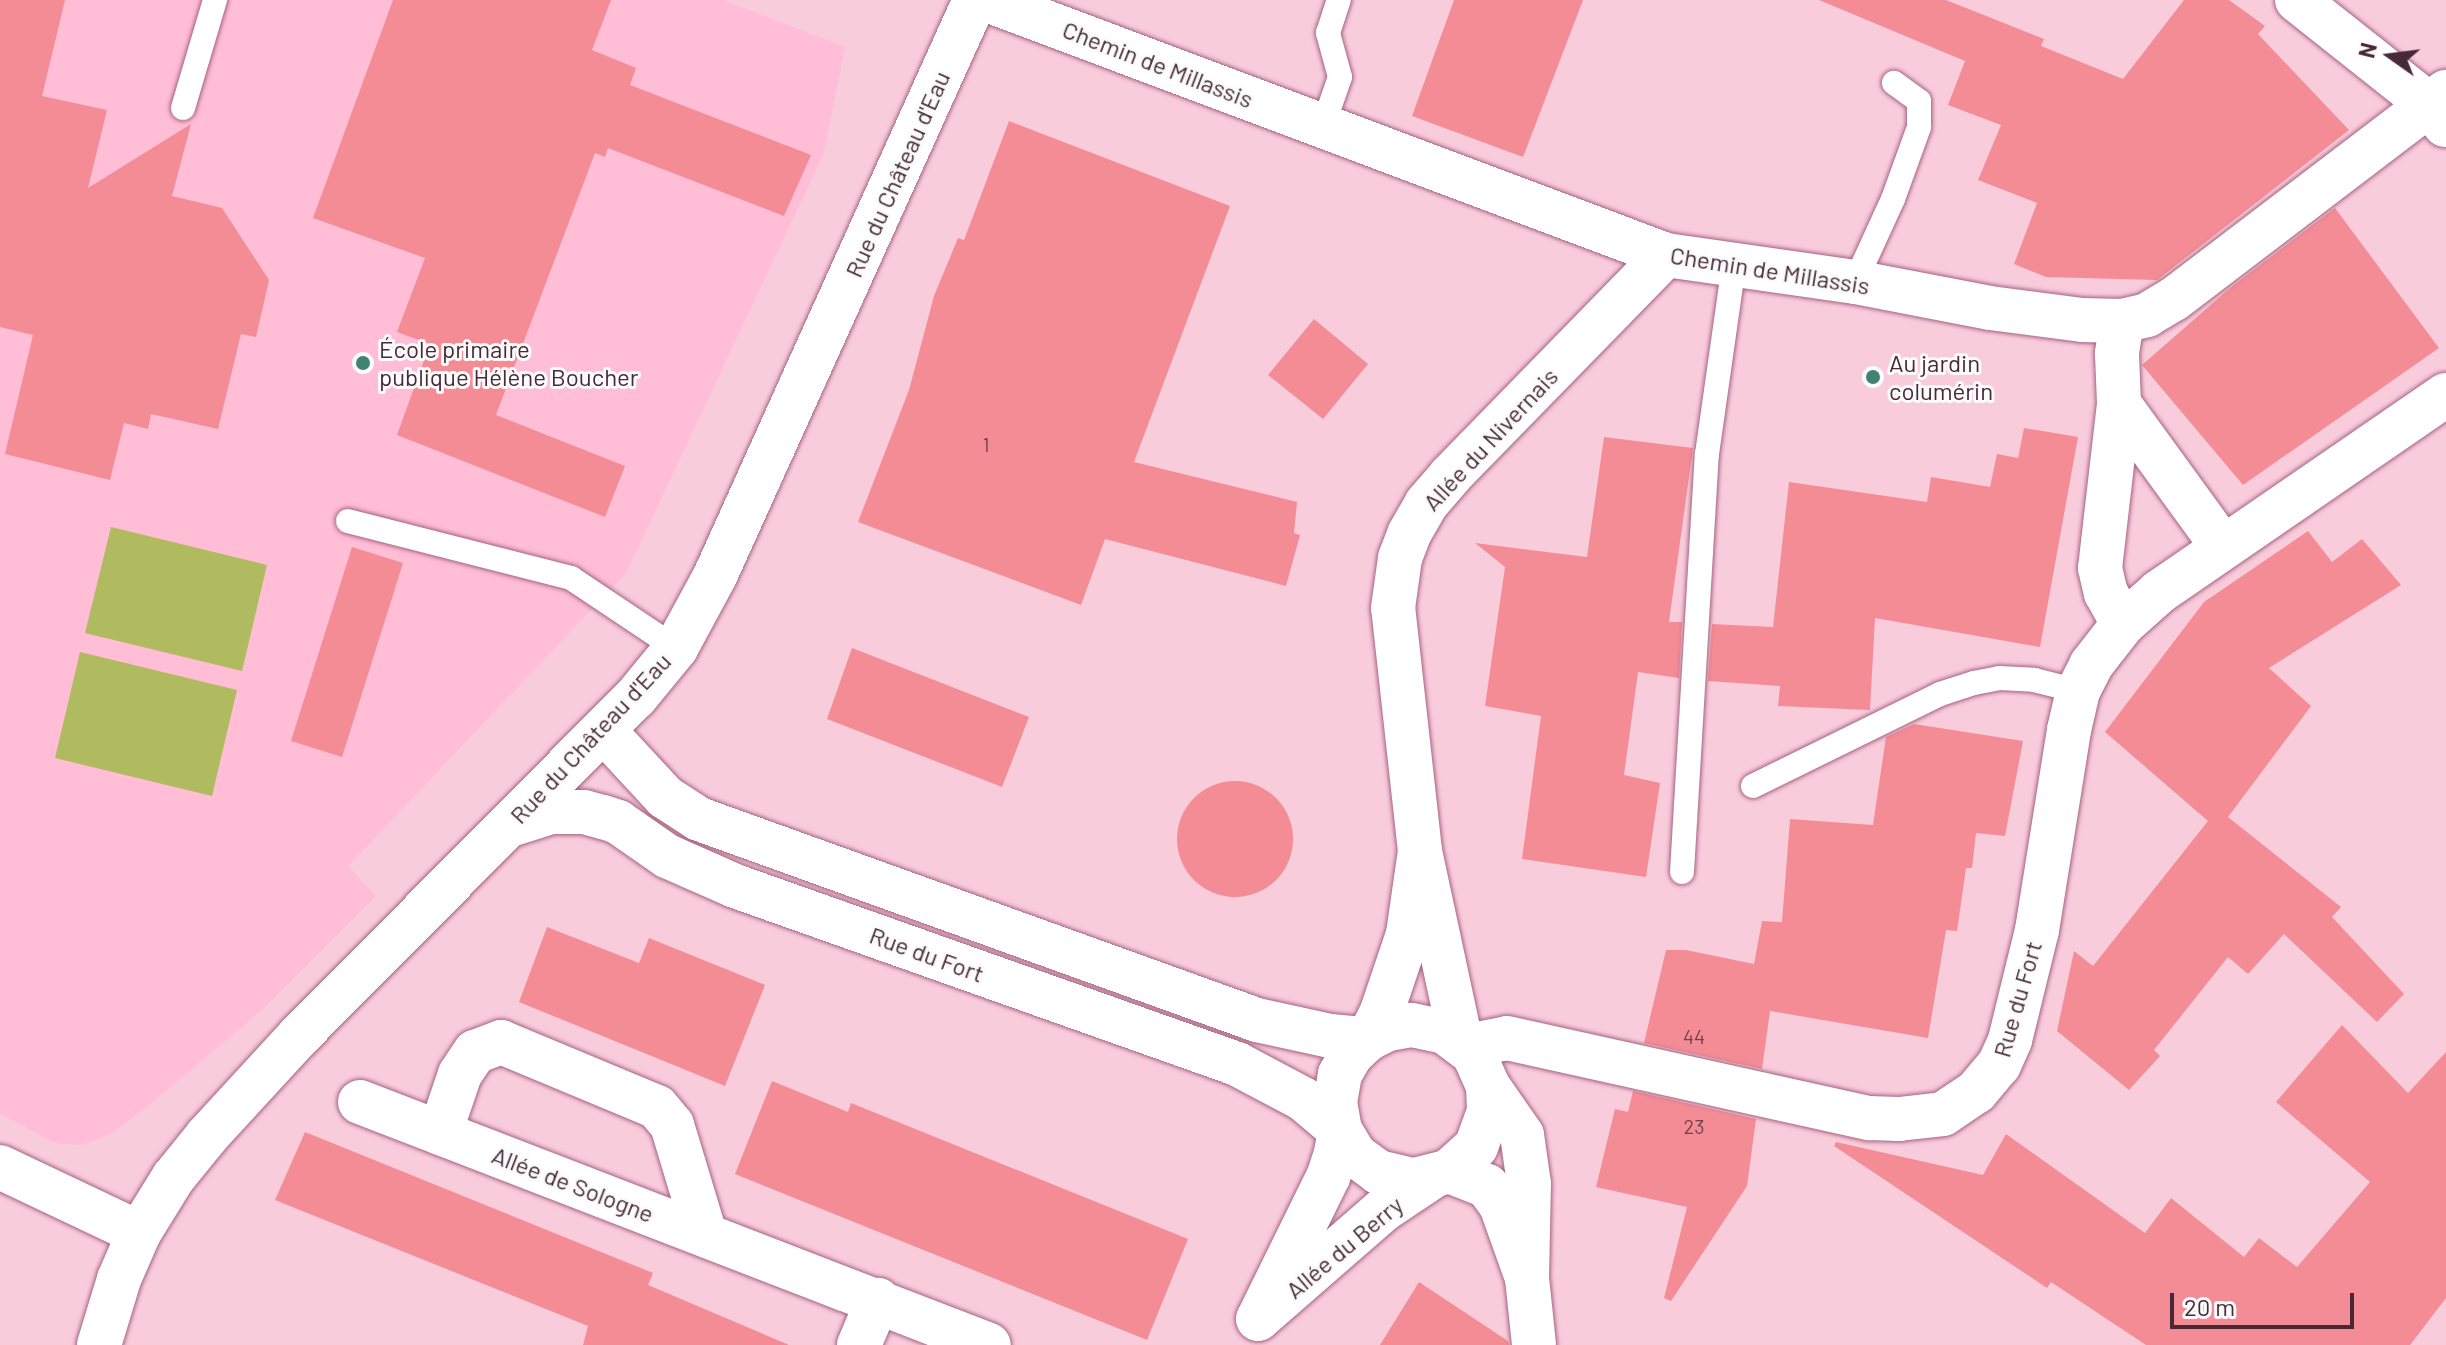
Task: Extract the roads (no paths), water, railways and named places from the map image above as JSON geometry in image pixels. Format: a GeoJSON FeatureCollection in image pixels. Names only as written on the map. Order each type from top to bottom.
{"type":"FeatureCollection","features":[{"type":"Feature","properties":{"kind":"street","name":"Rue du Château d'Eau"},"geometry":{"type":"LineString","coordinates":[[99,1345],[119,1279],[139,1233],[173,1178],[207,1136],[299,1036],[651,681],[676,648],[722,562],[975,0]]}},
{"type":"Feature","properties":{"kind":"street","name":"Chemin de Millassis"},"geometry":{"type":"LineString","coordinates":[[987,0],[1666,255],[1855,282],[1990,308],[2122,321],[2147,315],[2186,291],[2440,107]]}},
{"type":"Feature","properties":{"kind":"street"},"geometry":{"type":"LineString","coordinates":[[2297,0],[2440,107]]}},
{"type":"Feature","properties":{"kind":"street","name":"Allée du Nivernais"},"geometry":{"type":"LineString","coordinates":[[1461,1042],[1420,851],[1393,608],[1400,558],[1426,504],[1450,476],[1666,255]]}},
{"type":"Feature","properties":{"kind":"street"},"geometry":{"type":"LineString","coordinates":[[2122,321],[2117,354],[2119,404],[2100,568],[2106,593],[2123,624]]}},
{"type":"Feature","properties":{"kind":"street","name":"Rue du Fort"},"geometry":{"type":"LineString","coordinates":[[1461,1042],[1482,1043],[1507,1038],[1869,1118],[1923,1118],[1958,1106],[1999,1065],[2010,1040],[2037,930],[2078,691],[2091,665],[2123,624],[2159,592],[2446,395]]}},
{"type":"Feature","properties":{"kind":"street"},"geometry":{"type":"LineString","coordinates":[[2119,404],[2223,547]]}},
{"type":"Feature","properties":{"kind":"street","name":"Rue du Fort"},"geometry":{"type":"LineString","coordinates":[[603,730],[665,797],[699,819],[1257,1020],[1330,1036],[1368,1039]]}},
{"type":"Feature","properties":{"kind":"street","name":"Rue du Fort"},"geometry":{"type":"LineString","coordinates":[[508,826],[534,816],[566,811],[584,812],[618,822],[667,856],[735,886],[1237,1064],[1303,1099],[1340,1130]]}},
{"type":"Feature","properties":{"kind":"street","name":"Allée du Nivernais"},"geometry":{"type":"LineString","coordinates":[[1368,1039],[1394,982],[1408,934],[1420,851]]}},
{"type":"Feature","properties":{"kind":"street"},"geometry":{"type":"LineString","coordinates":[[1527,1278],[1501,1205],[1487,1186],[1440,1174],[1395,1179],[1378,1172],[1355,1155],[1340,1130],[1335,1102],[1340,1074],[1351,1055],[1368,1039],[1388,1029],[1411,1025],[1429,1026],[1461,1042],[1474,1054],[1488,1086],[1522,1135],[1529,1184],[1527,1278],[1534,1345]]}},
{"type":"Feature","properties":{"kind":"street","name":"Allée de Sologne"},"geometry":{"type":"LineString","coordinates":[[440,1133],[460,1074],[475,1052],[501,1042],[657,1107],[672,1125],[705,1234]]}},
{"type":"Feature","properties":{"kind":"street"},"geometry":{"type":"LineString","coordinates":[[1440,1174],[1464,1161],[1484,1130],[1489,1112],[1488,1086]]}},
{"type":"Feature","properties":{"kind":"street","name":"Allée de Sologne"},"geometry":{"type":"LineString","coordinates":[[360,1102],[989,1345]]}},
{"type":"Feature","properties":{"kind":"street","name":"Allée du Berry"},"geometry":{"type":"LineString","coordinates":[[1250,1332],[1328,1177],[1340,1130]]}},
{"type":"Feature","properties":{"kind":"street"},"geometry":{"type":"LineString","coordinates":[[0,1167],[139,1233]]}},
{"type":"Feature","properties":{"kind":"street","name":"Allée du Berry"},"geometry":{"type":"LineString","coordinates":[[1250,1332],[1383,1210],[1440,1174]]}},
{"type":"Feature","properties":{"kind":"street"},"geometry":{"type":"LineString","coordinates":[[859,1345],[878,1300]]}},
{"type":"Feature","properties":{"kind":"lane"},"geometry":{"type":"LineString","coordinates":[[183,108],[215,0]]}},
{"type":"Feature","properties":{"kind":"lane"},"geometry":{"type":"LineString","coordinates":[[1323,126],[1340,77],[1328,33],[1339,0]]}},
{"type":"Feature","properties":{"kind":"lane"},"geometry":{"type":"LineString","coordinates":[[1855,282],[1893,199],[1919,127],[1919,101],[1894,83]]}},
{"type":"Feature","properties":{"kind":"lane"},"geometry":{"type":"LineString","coordinates":[[1682,872],[1707,454],[1734,265]]}},
{"type":"Feature","properties":{"kind":"lane"},"geometry":{"type":"LineString","coordinates":[[348,521],[571,578],[676,648]]}},
{"type":"Feature","properties":{"kind":"lane"},"geometry":{"type":"LineString","coordinates":[[1753,786],[1940,694],[1974,683],[1999,678],[2034,680],[2078,691]]}},
{"type":"Feature","properties":{"kind":"place","name":"École primaire publique Hélène Boucher"},"geometry":{"type":"Point","coordinates":[363,363]}},
{"type":"Feature","properties":{"kind":"place","name":"Au jardin columérin"},"geometry":{"type":"Point","coordinates":[1873,377]}}]}
